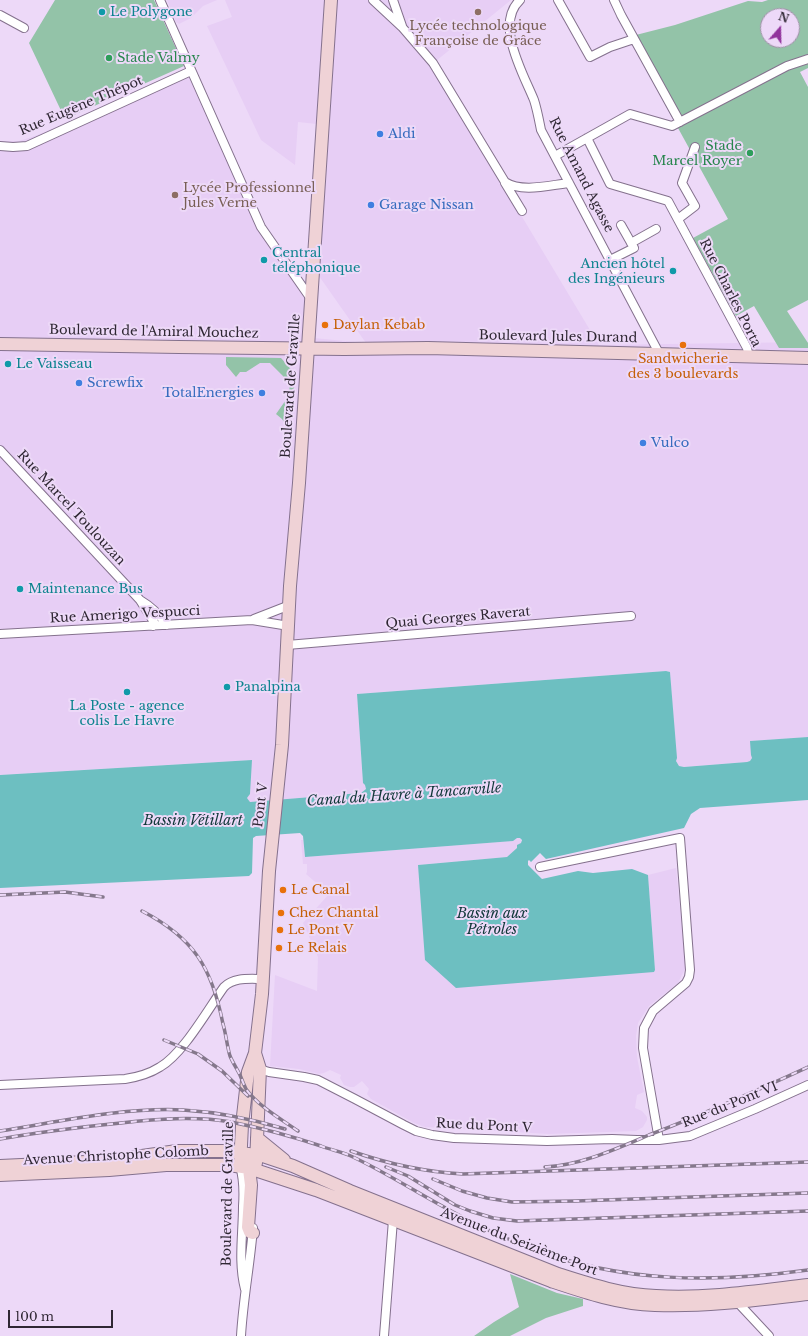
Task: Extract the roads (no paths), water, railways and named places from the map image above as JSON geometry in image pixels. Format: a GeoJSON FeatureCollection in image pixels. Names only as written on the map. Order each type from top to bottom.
{"type":"FeatureCollection","features":[{"type":"Feature","properties":{"kind":"main road","name":"Boulevard de Graville"},"geometry":{"type":"LineString","coordinates":[[279,774],[331,0]]}},
{"type":"Feature","properties":{"kind":"main road","name":"Boulevard de l'Amiral Mouchez"},"geometry":{"type":"LineString","coordinates":[[0,344],[179,348],[308,348]]}},
{"type":"Feature","properties":{"kind":"main road","name":"Boulevard Jules Durand"},"geometry":{"type":"LineString","coordinates":[[308,348],[428,348],[808,358]]}},
{"type":"Feature","properties":{"kind":"main road","name":"Pont V"},"geometry":{"type":"LineString","coordinates":[[272,838],[279,774]]}},
{"type":"Feature","properties":{"kind":"main road","name":"Boulevard de Graville"},"geometry":{"type":"LineString","coordinates":[[248,1161],[257,1138],[255,1053],[263,979],[272,838]]}},
{"type":"Feature","properties":{"kind":"main road","name":"Boulevard de Graville"},"geometry":{"type":"LineString","coordinates":[[248,1161],[248,1072],[255,1068]]}},
{"type":"Feature","properties":{"kind":"main road"},"geometry":{"type":"LineString","coordinates":[[257,1138],[272,1152],[293,1166]]}},
{"type":"Feature","properties":{"kind":"main road"},"geometry":{"type":"LineString","coordinates":[[0,1166],[107,1161],[177,1152],[248,1161],[324,1186],[350,1191]]}},
{"type":"Feature","properties":{"kind":"main road"},"geometry":{"type":"LineString","coordinates":[[248,1161],[251,1185],[248,1227],[250,1232],[253,1233]]}},
{"type":"Feature","properties":{"kind":"main road","name":"Avenue du Seizième Port"},"geometry":{"type":"LineString","coordinates":[[248,1161],[293,1166],[350,1191],[558,1274],[592,1285],[655,1296],[727,1295],[808,1286]]}},
{"type":"Feature","properties":{"kind":"main road","name":"Avenue du Seizième Port"},"geometry":{"type":"LineString","coordinates":[[248,1161],[316,1190],[393,1220],[551,1281],[590,1294],[627,1302],[654,1305],[707,1305],[808,1294]]}},
{"type":"Feature","properties":{"kind":"main road","name":"Avenue Christophe Colomb"},"geometry":{"type":"LineString","coordinates":[[0,1175],[166,1165],[229,1165],[248,1161]]}},
{"type":"Feature","properties":{"kind":"street"},"geometry":{"type":"LineString","coordinates":[[160,0],[261,228],[311,299]]}},
{"type":"Feature","properties":{"kind":"street"},"geometry":{"type":"LineString","coordinates":[[374,0],[402,27],[433,63],[522,211]]}},
{"type":"Feature","properties":{"kind":"street"},"geometry":{"type":"LineString","coordinates":[[393,0],[402,27]]}},
{"type":"Feature","properties":{"kind":"street","name":"Rue Amand Agasse"},"geometry":{"type":"LineString","coordinates":[[520,0],[512,13],[510,23],[512,42],[515,56],[534,101],[541,130],[660,355]]}},
{"type":"Feature","properties":{"kind":"street"},"geometry":{"type":"LineString","coordinates":[[558,0],[590,57],[610,47],[634,39]]}},
{"type":"Feature","properties":{"kind":"street"},"geometry":{"type":"LineString","coordinates":[[614,0],[680,122]]}},
{"type":"Feature","properties":{"kind":"street"},"geometry":{"type":"LineString","coordinates":[[0,14],[24,28]]}},
{"type":"Feature","properties":{"kind":"street"},"geometry":{"type":"LineString","coordinates":[[555,156],[630,114],[672,126],[788,66],[808,59]]}},
{"type":"Feature","properties":{"kind":"street","name":"Rue Eugène Thépot"},"geometry":{"type":"LineString","coordinates":[[0,146],[27,146],[191,71]]}},
{"type":"Feature","properties":{"kind":"street","name":"Rue Charles Porta"},"geometry":{"type":"LineString","coordinates":[[587,138],[610,184],[668,201],[747,348],[749,357]]}},
{"type":"Feature","properties":{"kind":"street"},"geometry":{"type":"LineString","coordinates":[[678,219],[695,206],[682,183],[695,146]]}},
{"type":"Feature","properties":{"kind":"street"},"geometry":{"type":"LineString","coordinates":[[505,182],[516,188],[569,183]]}},
{"type":"Feature","properties":{"kind":"street"},"geometry":{"type":"LineString","coordinates":[[610,260],[634,248],[621,225]]}},
{"type":"Feature","properties":{"kind":"street"},"geometry":{"type":"LineString","coordinates":[[631,243],[656,229]]}},
{"type":"Feature","properties":{"kind":"street","name":"Rue Marcel Toulouzan"},"geometry":{"type":"LineString","coordinates":[[0,450],[140,600],[154,622],[154,626]]}},
{"type":"Feature","properties":{"kind":"street","name":"Rue Marcel Toulouzan"},"geometry":{"type":"LineString","coordinates":[[140,600],[149,605],[158,613],[166,625]]}},
{"type":"Feature","properties":{"kind":"street","name":"Rue Amerigo Vespucci"},"geometry":{"type":"LineString","coordinates":[[252,620],[290,605]]}},
{"type":"Feature","properties":{"kind":"street","name":"Quai Georges Raverat"},"geometry":{"type":"LineString","coordinates":[[288,644],[631,616]]}},
{"type":"Feature","properties":{"kind":"street","name":"Rue Amerigo Vespucci"},"geometry":{"type":"LineString","coordinates":[[0,634],[252,620],[289,626]]}},
{"type":"Feature","properties":{"kind":"street"},"geometry":{"type":"LineString","coordinates":[[540,867],[680,838],[690,970],[689,977],[686,983],[653,1012],[644,1028],[643,1048],[659,1140]]}},
{"type":"Feature","properties":{"kind":"street"},"geometry":{"type":"LineString","coordinates":[[0,1086],[125,1079],[145,1075],[161,1067],[173,1058],[229,982],[235,980],[263,979]]}},
{"type":"Feature","properties":{"kind":"street","name":"Rue du Pont V"},"geometry":{"type":"LineString","coordinates":[[255,1068],[275,1074],[318,1080],[404,1126],[432,1135],[454,1138],[547,1142],[612,1139],[659,1140]]}},
{"type":"Feature","properties":{"kind":"street","name":"Rue du Pont VI"},"geometry":{"type":"LineString","coordinates":[[659,1140],[690,1136],[808,1085]]}},
{"type":"Feature","properties":{"kind":"street","name":"Boulevard de Graville"},"geometry":{"type":"LineString","coordinates":[[245,1289],[241,1274],[241,1258],[244,1182],[248,1161]]}},
{"type":"Feature","properties":{"kind":"street"},"geometry":{"type":"LineString","coordinates":[[384,1336],[393,1220]]}},
{"type":"Feature","properties":{"kind":"street","name":"Boulevard de Graville"},"geometry":{"type":"LineString","coordinates":[[241,1336],[245,1289],[249,1275],[253,1233]]}},
{"type":"Feature","properties":{"kind":"street"},"geometry":{"type":"LineString","coordinates":[[740,1302],[741,1306],[768,1336]]}},
{"type":"Feature","properties":{"kind":"water"},"geometry":{"type":"Polygon","coordinates":[[[666,671],[670,672],[676,761],[679,766],[684,767],[747,762],[752,758],[750,741],[808,737],[808,800],[700,808],[691,814],[684,828],[546,859],[540,853],[531,862],[529,860],[528,861],[528,865],[542,879],[578,871],[593,873],[632,869],[648,875],[654,972],[456,988],[425,960],[418,865],[507,857],[517,848],[517,845],[521,843],[522,840],[520,838],[513,841],[305,857],[303,836],[300,833],[256,836],[253,838],[252,873],[249,876],[0,888],[0,775],[252,760],[250,794],[247,798],[250,802],[361,793],[366,789],[363,783],[357,694],[666,671]]]}},
{"type":"Feature","properties":{"kind":"railway"},"geometry":{"type":"LineString","coordinates":[[0,895],[65,892],[103,897]]}},
{"type":"Feature","properties":{"kind":"railway"},"geometry":{"type":"LineString","coordinates":[[142,911],[160,921],[175,932],[188,944],[198,957],[213,987],[230,1056],[246,1089],[264,1107],[298,1131]]}},
{"type":"Feature","properties":{"kind":"railway"},"geometry":{"type":"LineString","coordinates":[[164,1040],[198,1054],[222,1071],[248,1096]]}},
{"type":"Feature","properties":{"kind":"railway"},"geometry":{"type":"LineString","coordinates":[[545,1167],[558,1166],[585,1160],[611,1151],[729,1102],[808,1067]]}},
{"type":"Feature","properties":{"kind":"railway"},"geometry":{"type":"LineString","coordinates":[[0,1131],[92,1116],[161,1110],[183,1110],[222,1114],[285,1129]]}},
{"type":"Feature","properties":{"kind":"railway"},"geometry":{"type":"LineString","coordinates":[[0,1139],[60,1130],[148,1120],[204,1119],[231,1122],[310,1142],[349,1155],[502,1237],[567,1260],[635,1274],[669,1277],[738,1277],[808,1270]]}},
{"type":"Feature","properties":{"kind":"railway"},"geometry":{"type":"LineString","coordinates":[[351,1151],[407,1167],[463,1174],[808,1162]]}},
{"type":"Feature","properties":{"kind":"railway"},"geometry":{"type":"LineString","coordinates":[[386,1167],[408,1176],[455,1205],[493,1218],[517,1221],[808,1211]]}},
{"type":"Feature","properties":{"kind":"railway"},"geometry":{"type":"LineString","coordinates":[[433,1179],[462,1191],[487,1198],[512,1202],[808,1193]]}},
{"type":"Feature","properties":{"kind":"place","name":"Le Polygone"},"geometry":{"type":"Point","coordinates":[102,12]}},
{"type":"Feature","properties":{"kind":"place","name":"Lycée technologique Françoise de Grâce"},"geometry":{"type":"Point","coordinates":[478,12]}},
{"type":"Feature","properties":{"kind":"place","name":"Stade Valmy"},"geometry":{"type":"Point","coordinates":[109,58]}},
{"type":"Feature","properties":{"kind":"place","name":"Aldi"},"geometry":{"type":"Point","coordinates":[380,134]}},
{"type":"Feature","properties":{"kind":"place","name":"Stade Marcel Royer"},"geometry":{"type":"Point","coordinates":[750,153]}},
{"type":"Feature","properties":{"kind":"place","name":"Lycée Professionnel Jules Verne"},"geometry":{"type":"Point","coordinates":[175,195]}},
{"type":"Feature","properties":{"kind":"place","name":"Garage Nissan"},"geometry":{"type":"Point","coordinates":[371,205]}},
{"type":"Feature","properties":{"kind":"place","name":"Central téléphonique"},"geometry":{"type":"Point","coordinates":[264,260]}},
{"type":"Feature","properties":{"kind":"place","name":"Ancien hôtel des Ingénieurs"},"geometry":{"type":"Point","coordinates":[673,271]}},
{"type":"Feature","properties":{"kind":"place","name":"Daylan Kebab"},"geometry":{"type":"Point","coordinates":[325,325]}},
{"type":"Feature","properties":{"kind":"place","name":"Sandwicherie des 3 boulevards"},"geometry":{"type":"Point","coordinates":[683,345]}},
{"type":"Feature","properties":{"kind":"place","name":"Le Vaisseau"},"geometry":{"type":"Point","coordinates":[8,364]}},
{"type":"Feature","properties":{"kind":"place","name":"Screwfix"},"geometry":{"type":"Point","coordinates":[79,383]}},
{"type":"Feature","properties":{"kind":"place","name":"TotalEnergies"},"geometry":{"type":"Point","coordinates":[262,393]}},
{"type":"Feature","properties":{"kind":"place","name":"Vulco"},"geometry":{"type":"Point","coordinates":[643,443]}},
{"type":"Feature","properties":{"kind":"place","name":"Maintenance Bus"},"geometry":{"type":"Point","coordinates":[20,589]}},
{"type":"Feature","properties":{"kind":"place","name":"Panalpina"},"geometry":{"type":"Point","coordinates":[227,687]}},
{"type":"Feature","properties":{"kind":"place","name":"La Poste - agence colis Le Havre"},"geometry":{"type":"Point","coordinates":[127,692]}},
{"type":"Feature","properties":{"kind":"place","name":"Le Canal"},"geometry":{"type":"Point","coordinates":[283,890]}},
{"type":"Feature","properties":{"kind":"place","name":"Chez Chantal"},"geometry":{"type":"Point","coordinates":[281,913]}},
{"type":"Feature","properties":{"kind":"place","name":"Le Pont V"},"geometry":{"type":"Point","coordinates":[280,930]}},
{"type":"Feature","properties":{"kind":"place","name":"Le Relais"},"geometry":{"type":"Point","coordinates":[279,948]}},
{"type":"Feature","properties":{"kind":"water label","name":"Canal du Havre à Tancarville"},"geometry":{"type":"Point","coordinates":[404,795]}},
{"type":"Feature","properties":{"kind":"water label","name":"Bassin Vétillart"},"geometry":{"type":"Point","coordinates":[193,821]}},
{"type":"Feature","properties":{"kind":"water label","name":"Bassin aux Pétroles"},"geometry":{"type":"Point","coordinates":[492,922]}}]}
